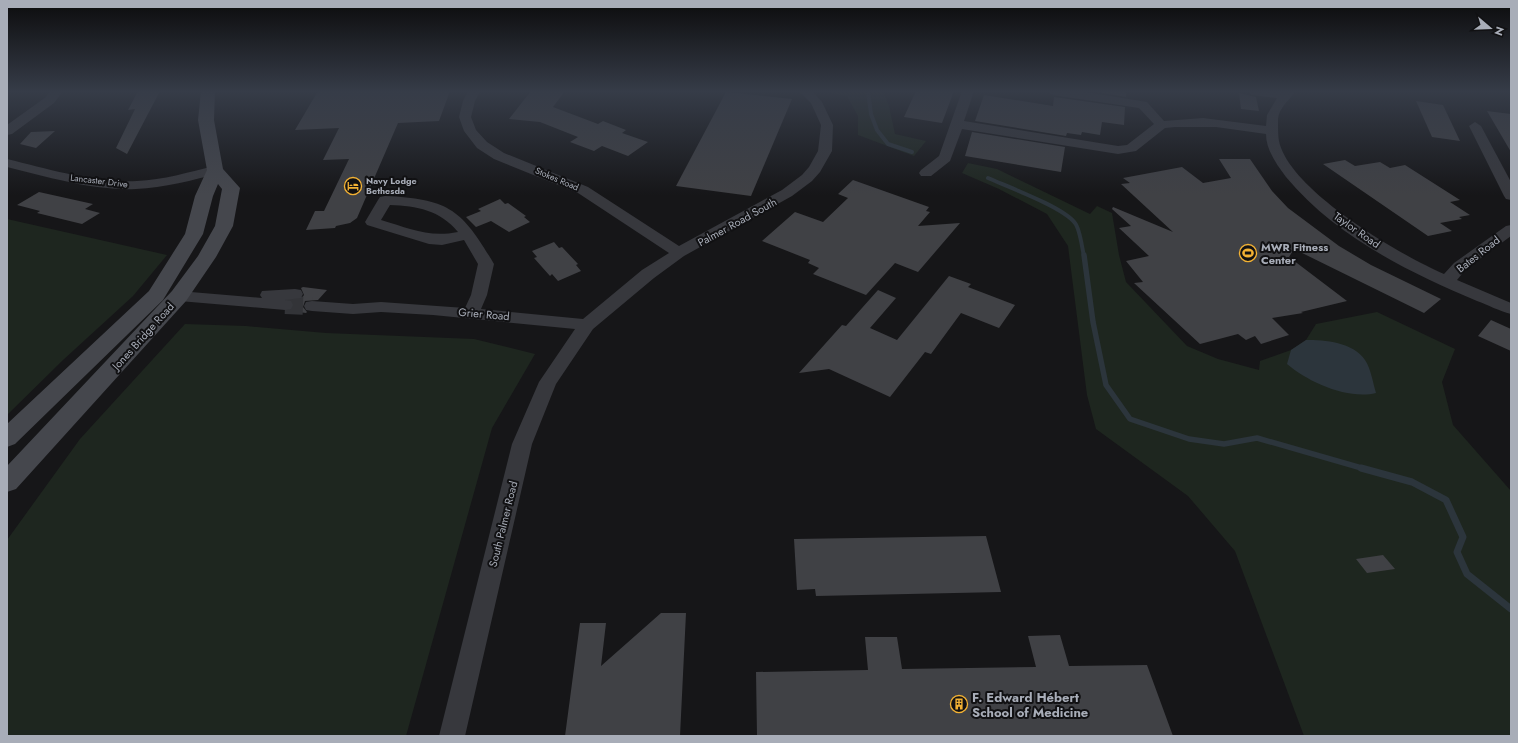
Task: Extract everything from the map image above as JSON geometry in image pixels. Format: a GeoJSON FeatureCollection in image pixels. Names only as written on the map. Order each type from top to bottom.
{"type":"FeatureCollection","features":[{"type":"Feature","properties":{"kind":"main road"},"geometry":{"type":"LineString","coordinates":[[207,126],[214,170]]}},
{"type":"Feature","properties":{"kind":"main road","name":"Jones Bridge Road"},"geometry":{"type":"LineString","coordinates":[[7,438],[156,295],[194,234],[204,196],[214,170],[231,188],[224,226],[207,257],[179,296],[7,482]]}},
{"type":"Feature","properties":{"kind":"main road"},"geometry":{"type":"LineString","coordinates":[[156,295],[179,296]]}},
{"type":"Feature","properties":{"kind":"street","name":"Stokes Road"},"geometry":{"type":"LineString","coordinates":[[468,126],[477,142],[499,156],[583,190],[679,253]]}},
{"type":"Feature","properties":{"kind":"street","name":"Palmer Road South"},"geometry":{"type":"LineString","coordinates":[[587,325],[619,296],[679,253],[775,200],[807,178],[820,162],[825,151],[827,126]]}},
{"type":"Feature","properties":{"kind":"street"},"geometry":{"type":"LineString","coordinates":[[926,173],[945,158],[957,126]]}},
{"type":"Feature","properties":{"kind":"street"},"geometry":{"type":"LineString","coordinates":[[968,126],[1118,150],[1131,148],[1160,126]]}},
{"type":"Feature","properties":{"kind":"street"},"geometry":{"type":"LineString","coordinates":[[1237,126],[1271,131],[1271,126]]}},
{"type":"Feature","properties":{"kind":"street"},"geometry":{"type":"LineString","coordinates":[[1475,126],[1511,196]]}},
{"type":"Feature","properties":{"kind":"street","name":"Taylor Road"},"geometry":{"type":"LineString","coordinates":[[1271,131],[1274,144],[1281,160],[1298,183],[1317,201],[1365,237],[1396,256],[1447,281],[1511,309]]}},
{"type":"Feature","properties":{"kind":"street","name":"Lancaster Drive"},"geometry":{"type":"LineString","coordinates":[[7,163],[72,178],[125,185],[146,184],[214,170]]}},
{"type":"Feature","properties":{"kind":"street"},"geometry":{"type":"LineString","coordinates":[[469,234],[442,240],[429,239],[384,227],[372,222],[385,200],[424,202],[446,212],[469,234],[486,264],[485,276],[471,313]]}},
{"type":"Feature","properties":{"kind":"street","name":"Bates Road"},"geometry":{"type":"LineString","coordinates":[[1447,281],[1460,266],[1511,229]]}},
{"type":"Feature","properties":{"kind":"street"},"geometry":{"type":"LineString","coordinates":[[179,296],[217,299],[290,300]]}},
{"type":"Feature","properties":{"kind":"street","name":"Grier Road"},"geometry":{"type":"LineString","coordinates":[[316,302],[353,309],[381,307],[471,313],[587,325]]}},
{"type":"Feature","properties":{"kind":"street","name":"South Palmer Road"},"geometry":{"type":"LineString","coordinates":[[452,736],[522,444],[548,382],[587,325]]}},
{"type":"Feature","properties":{"kind":"shaded area"},"geometry":{"type":"Polygon","coordinates":[[[858,126],[893,126],[895,134],[926,141],[914,156],[858,135],[858,126]]]}},
{"type":"Feature","properties":{"kind":"shaded area"},"geometry":{"type":"Polygon","coordinates":[[[968,163],[997,169],[1090,214],[1097,206],[1112,213],[1119,255],[1126,282],[1187,346],[1218,359],[1259,370],[1260,361],[1291,350],[1306,340],[1316,324],[1377,312],[1455,349],[1442,382],[1453,425],[1511,491],[1511,736],[1304,736],[1235,551],[1188,496],[1096,429],[1087,395],[1068,246],[1047,214],[999,189],[962,173],[968,163]]]}},
{"type":"Feature","properties":{"kind":"shaded area"},"geometry":{"type":"Polygon","coordinates":[[[7,219],[167,255],[133,296],[63,360],[7,415],[7,219]]]}},
{"type":"Feature","properties":{"kind":"shaded area"},"geometry":{"type":"Polygon","coordinates":[[[185,324],[246,326],[326,333],[474,339],[535,354],[492,428],[406,736],[7,736],[7,540],[80,439],[185,324]]]}},
{"type":"Feature","properties":{"kind":"shaded area"},"geometry":{"type":"Polygon","coordinates":[[[1306,340],[1338,343],[1353,349],[1360,354],[1369,368],[1376,393],[1365,395],[1341,392],[1317,383],[1296,371],[1287,364],[1291,350],[1306,340]]]}},
{"type":"Feature","properties":{"kind":"building"},"geometry":{"type":"Polygon","coordinates":[[[127,126],[142,126],[127,154],[116,148],[127,126]]]}},
{"type":"Feature","properties":{"kind":"building","name":"Navy Lodge Bethesda"},"geometry":{"type":"Polygon","coordinates":[[[298,126],[397,126],[357,218],[350,223],[336,226],[335,228],[306,230],[315,211],[324,211],[349,159],[323,160],[339,128],[295,130],[298,126]]]}},
{"type":"Feature","properties":{"kind":"building"},"geometry":{"type":"Polygon","coordinates":[[[549,126],[615,126],[626,130],[622,133],[648,142],[628,156],[602,146],[594,151],[570,142],[578,137],[549,126]]]}},
{"type":"Feature","properties":{"kind":"building"},"geometry":{"type":"Polygon","coordinates":[[[708,126],[781,126],[751,196],[676,186],[708,126]]]}},
{"type":"Feature","properties":{"kind":"building"},"geometry":{"type":"Polygon","coordinates":[[[1003,126],[1101,126],[1100,135],[1082,132],[1081,135],[1067,133],[1066,136],[1003,126]]]}},
{"type":"Feature","properties":{"kind":"building"},"geometry":{"type":"Polygon","coordinates":[[[1427,126],[1453,126],[1460,141],[1432,137],[1427,126]]]}},
{"type":"Feature","properties":{"kind":"building"},"geometry":{"type":"Polygon","coordinates":[[[1496,126],[1511,126],[1511,152],[1496,126]]]}},
{"type":"Feature","properties":{"kind":"building"},"geometry":{"type":"Polygon","coordinates":[[[55,131],[36,148],[20,144],[31,132],[55,131]]]}},
{"type":"Feature","properties":{"kind":"building"},"geometry":{"type":"Polygon","coordinates":[[[972,132],[1065,147],[1061,172],[965,156],[972,132]]]}},
{"type":"Feature","properties":{"kind":"building","name":"MWR Fitness Center"},"geometry":{"type":"Polygon","coordinates":[[[1219,159],[1250,159],[1272,191],[1288,208],[1339,246],[1371,265],[1441,299],[1424,313],[1294,249],[1289,257],[1347,301],[1301,312],[1303,313],[1272,318],[1289,335],[1261,344],[1255,336],[1246,340],[1238,334],[1200,344],[1134,283],[1143,282],[1126,261],[1149,256],[1119,228],[1131,226],[1112,209],[1113,207],[1173,232],[1121,184],[1130,183],[1123,178],[1182,167],[1203,183],[1231,178],[1219,159]]]}},
{"type":"Feature","properties":{"kind":"building"},"geometry":{"type":"Polygon","coordinates":[[[1345,160],[1355,166],[1380,162],[1390,168],[1405,165],[1460,200],[1450,202],[1470,215],[1459,217],[1462,219],[1440,223],[1452,231],[1428,236],[1323,164],[1345,160]]]}},
{"type":"Feature","properties":{"kind":"building"},"geometry":{"type":"Polygon","coordinates":[[[853,180],[929,207],[926,211],[930,212],[918,226],[960,223],[918,272],[895,263],[866,295],[813,274],[819,268],[808,263],[810,260],[762,241],[795,212],[823,222],[848,198],[838,194],[853,180]]]}},
{"type":"Feature","properties":{"kind":"building"},"geometry":{"type":"Polygon","coordinates":[[[39,192],[93,204],[85,209],[100,213],[82,224],[37,213],[40,211],[17,205],[39,192]]]}},
{"type":"Feature","properties":{"kind":"building"},"geometry":{"type":"Polygon","coordinates":[[[500,199],[505,204],[508,203],[526,216],[524,217],[530,222],[509,232],[491,221],[476,227],[466,217],[481,211],[478,209],[500,199]]]}},
{"type":"Feature","properties":{"kind":"building"},"geometry":{"type":"Polygon","coordinates":[[[554,242],[559,248],[562,247],[578,264],[576,265],[581,271],[558,281],[552,274],[550,276],[534,258],[537,257],[532,251],[554,242]]]}},
{"type":"Feature","properties":{"kind":"building"},"geometry":{"type":"Polygon","coordinates":[[[949,276],[971,284],[968,287],[1015,305],[999,328],[961,313],[931,354],[925,352],[890,397],[829,369],[799,373],[842,325],[846,326],[878,290],[896,298],[870,328],[897,340],[949,276]]]}},
{"type":"Feature","properties":{"kind":"building"},"geometry":{"type":"Polygon","coordinates":[[[301,288],[327,290],[318,300],[305,301],[303,307],[307,312],[306,313],[291,311],[294,306],[292,301],[301,299],[304,295],[301,288]]]}},
{"type":"Feature","properties":{"kind":"building"},"geometry":{"type":"Polygon","coordinates":[[[1491,320],[1511,329],[1511,351],[1478,336],[1491,320]]]}},
{"type":"Feature","properties":{"kind":"building"},"geometry":{"type":"Polygon","coordinates":[[[986,536],[1001,592],[816,596],[815,589],[797,590],[794,539],[986,536]]]}},
{"type":"Feature","properties":{"kind":"building"},"geometry":{"type":"Polygon","coordinates":[[[1383,555],[1395,569],[1367,573],[1356,559],[1383,555]]]}},
{"type":"Feature","properties":{"kind":"building"},"geometry":{"type":"Polygon","coordinates":[[[661,613],[686,613],[680,736],[565,736],[580,623],[606,623],[601,666],[661,613]]]}},
{"type":"Feature","properties":{"kind":"building","name":"F. Edward Hébert School of Medicine"},"geometry":{"type":"Polygon","coordinates":[[[1060,635],[1069,666],[1147,665],[1173,736],[757,736],[756,672],[868,670],[865,637],[897,637],[902,669],[1036,667],[1028,636],[1060,635]]]}},
{"type":"Feature","properties":{"kind":"waterway"},"geometry":{"type":"LineString","coordinates":[[875,126],[888,144],[912,152]]}},
{"type":"Feature","properties":{"kind":"waterway"},"geometry":{"type":"LineString","coordinates":[[988,178],[1047,204],[1069,217],[1077,226],[1084,256]]}},
{"type":"Feature","properties":{"kind":"waterway"},"geometry":{"type":"LineString","coordinates":[[1084,255],[1093,322],[1106,385],[1130,419],[1189,439],[1224,444],[1257,438],[1365,469]]}},
{"type":"Feature","properties":{"kind":"waterway"},"geometry":{"type":"LineString","coordinates":[[1361,468],[1412,482],[1446,500],[1463,537],[1457,552],[1467,574],[1511,609]]}},
{"type":"Feature","properties":{"kind":"tunnel"},"geometry":{"type":"LineString","coordinates":[[285,305],[312,306]]}},
{"type":"Feature","properties":{"kind":"place","name":"Navy Lodge Bethesda"},"geometry":{"type":"Point","coordinates":[353,186]}},
{"type":"Feature","properties":{"kind":"place","name":"MWR Fitness Center"},"geometry":{"type":"Point","coordinates":[1248,253]}},
{"type":"Feature","properties":{"kind":"place","name":"F. Edward Hébert School of Medicine"},"geometry":{"type":"Point","coordinates":[959,704]}}]}
